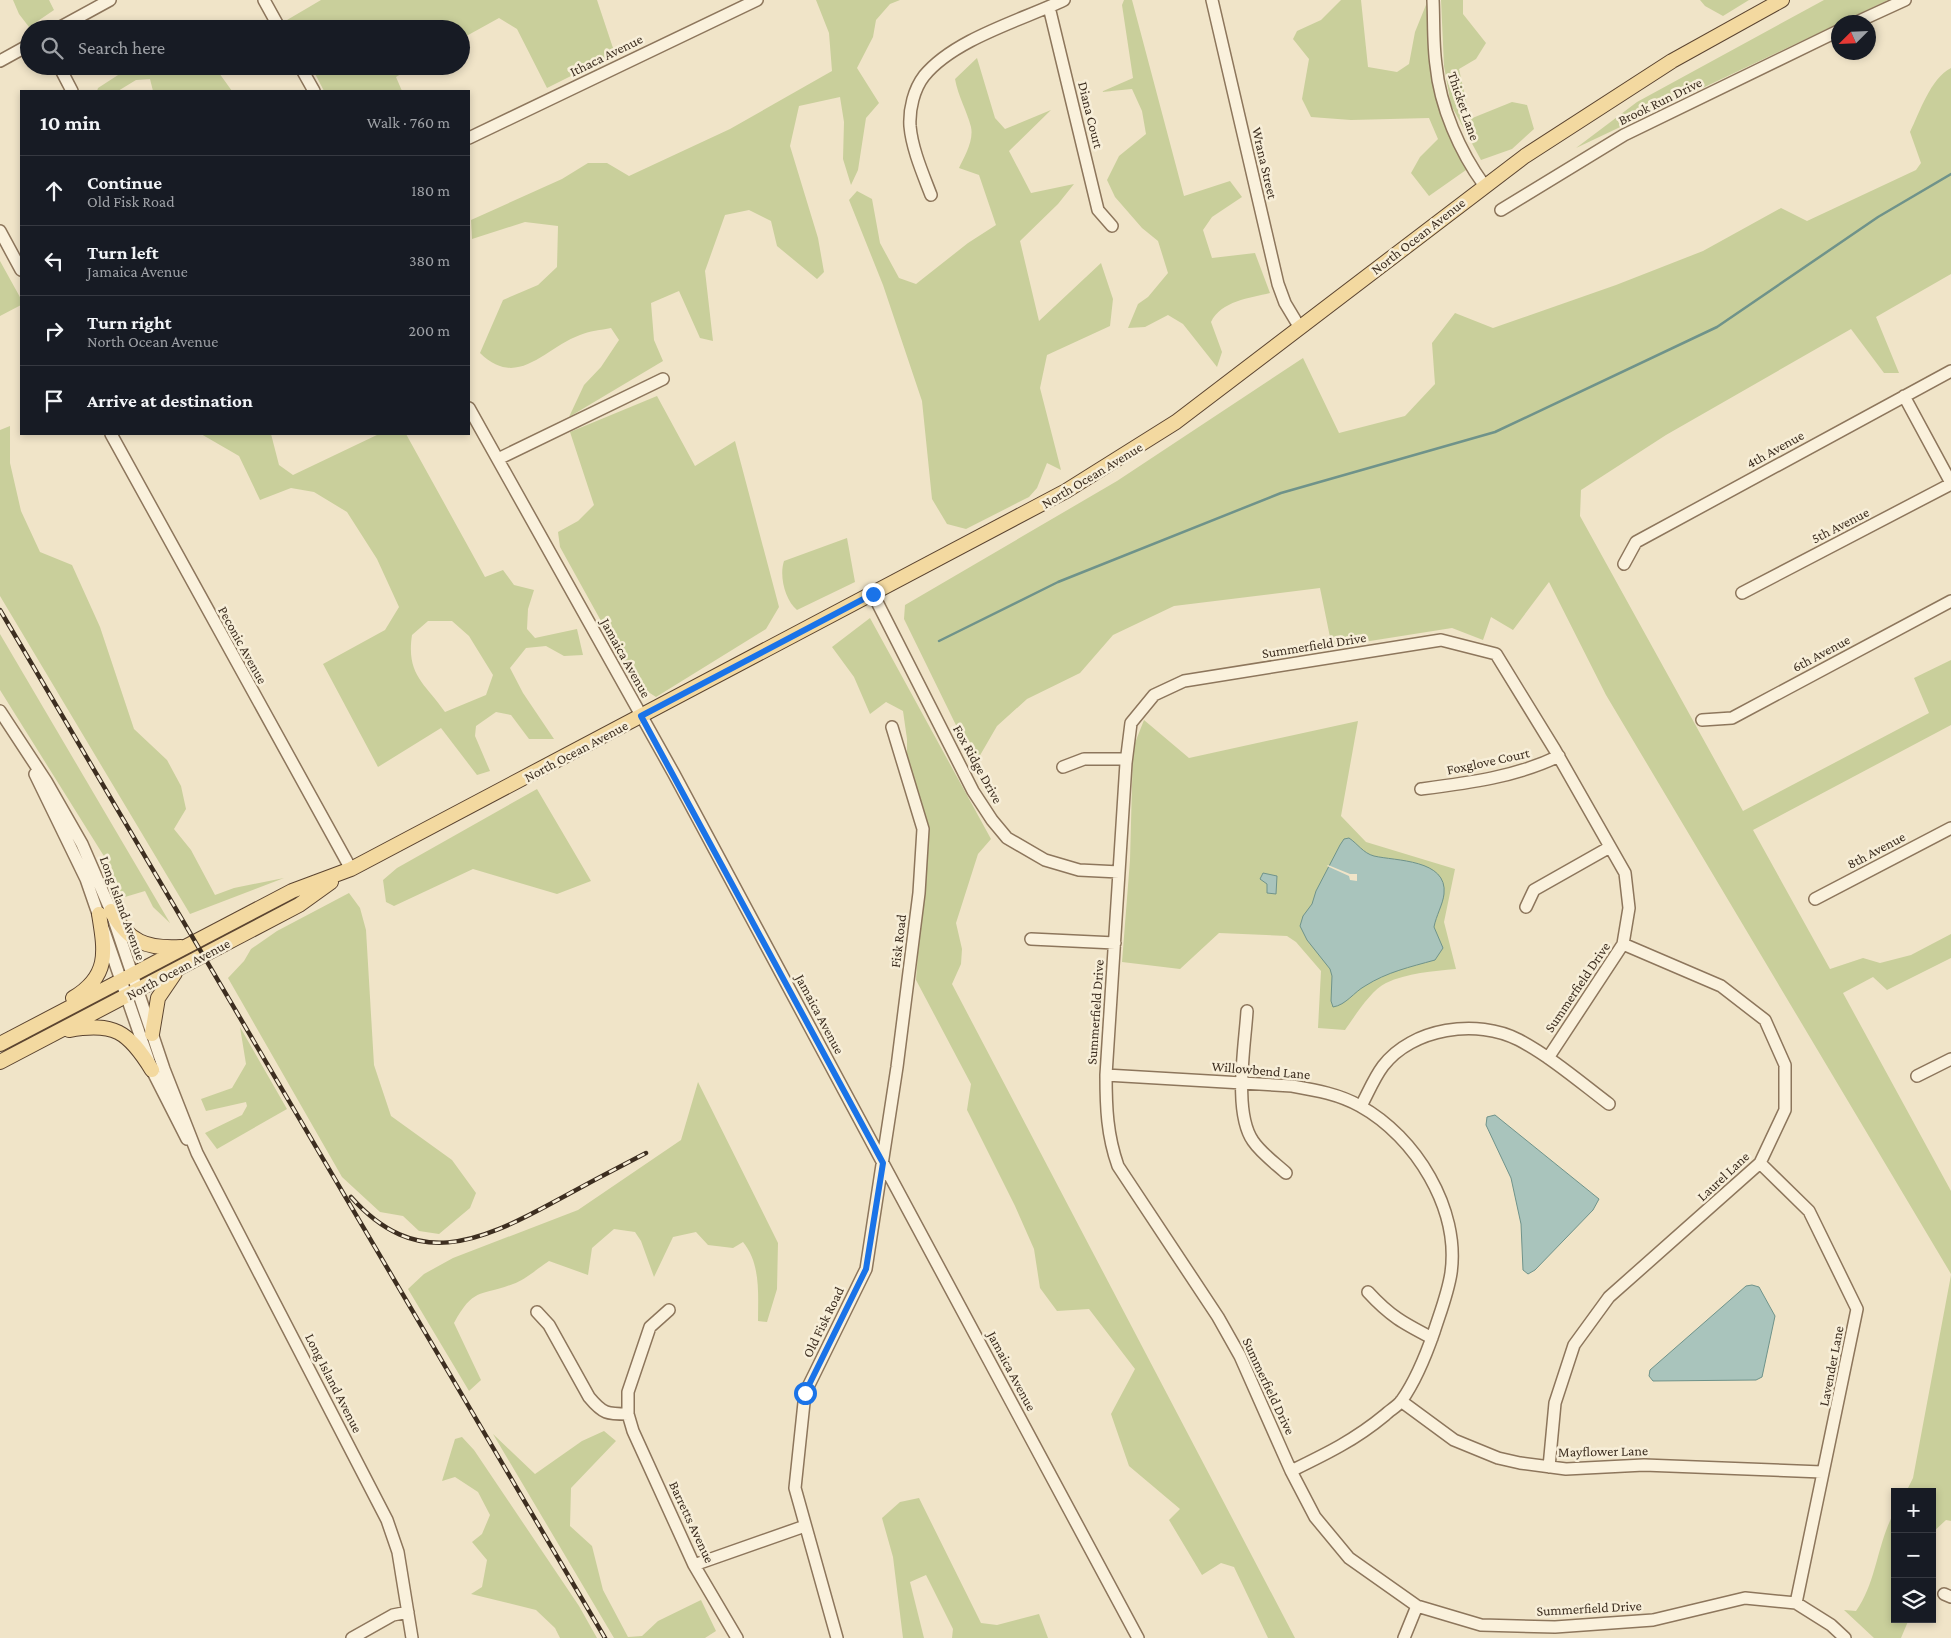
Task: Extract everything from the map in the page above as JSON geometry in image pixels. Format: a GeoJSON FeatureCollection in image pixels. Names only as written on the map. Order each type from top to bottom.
{"type":"FeatureCollection","features":[{"type":"Feature","properties":{"kind":"main road","name":"North Ocean Avenue"},"geometry":{"type":"LineString","coordinates":[[0,1062],[299,904],[351,869],[1037,508],[1129,453],[1196,407],[1484,185],[1613,98],[1672,61],[1782,0]]}},
{"type":"Feature","properties":{"kind":"main road","name":"North Ocean Avenue"},"geometry":{"type":"LineString","coordinates":[[0,1044],[292,891],[351,869]]}},
{"type":"Feature","properties":{"kind":"main road"},"geometry":{"type":"LineString","coordinates":[[105,913],[140,942],[157,947],[187,946]]}},
{"type":"Feature","properties":{"kind":"main road"},"geometry":{"type":"LineString","coordinates":[[21,1033],[58,1006],[82,993],[97,977],[104,952],[105,913]]}},
{"type":"Feature","properties":{"kind":"main road"},"geometry":{"type":"LineString","coordinates":[[152,1034],[158,998],[168,981],[180,968]]}},
{"type":"Feature","properties":{"kind":"main road"},"geometry":{"type":"LineString","coordinates":[[56,1032],[93,1026],[119,1031],[134,1043],[152,1070]]}},
{"type":"Feature","properties":{"kind":"street"},"geometry":{"type":"LineString","coordinates":[[73,20],[110,0]]}},
{"type":"Feature","properties":{"kind":"street"},"geometry":{"type":"LineString","coordinates":[[264,0],[275,20]]}},
{"type":"Feature","properties":{"kind":"street","name":"Ithaca Avenue"},"geometry":{"type":"LineString","coordinates":[[470,138],[757,0]]}},
{"type":"Feature","properties":{"kind":"street"},"geometry":{"type":"LineString","coordinates":[[931,195],[910,126],[915,94],[924,76],[936,64],[976,39],[1064,0]]}},
{"type":"Feature","properties":{"kind":"street","name":"Wrana Street"},"geometry":{"type":"LineString","coordinates":[[1212,0],[1278,284],[1285,303],[1300,328]]}},
{"type":"Feature","properties":{"kind":"street","name":"Thicket Lane"},"geometry":{"type":"LineString","coordinates":[[1433,0],[1436,66],[1444,99],[1455,132],[1472,168],[1484,185]]}},
{"type":"Feature","properties":{"kind":"street"},"geometry":{"type":"LineString","coordinates":[[1872,15],[1905,0]]}},
{"type":"Feature","properties":{"kind":"street","name":"Diana Court"},"geometry":{"type":"LineString","coordinates":[[1049,7],[1098,210],[1112,226]]}},
{"type":"Feature","properties":{"kind":"street","name":"Brook Run Drive"},"geometry":{"type":"LineString","coordinates":[[1501,210],[1624,135],[1831,34]]}},
{"type":"Feature","properties":{"kind":"street"},"geometry":{"type":"LineString","coordinates":[[0,61],[20,50]]}},
{"type":"Feature","properties":{"kind":"street"},"geometry":{"type":"LineString","coordinates":[[64,75],[71,90]]}},
{"type":"Feature","properties":{"kind":"street"},"geometry":{"type":"LineString","coordinates":[[305,75],[313,90]]}},
{"type":"Feature","properties":{"kind":"street"},"geometry":{"type":"LineString","coordinates":[[0,231],[20,268]]}},
{"type":"Feature","properties":{"kind":"street","name":"4th Avenue"},"geometry":{"type":"LineString","coordinates":[[1624,564],[1636,542],[1951,371]]}},
{"type":"Feature","properties":{"kind":"street"},"geometry":{"type":"LineString","coordinates":[[498,459],[663,379]]}},
{"type":"Feature","properties":{"kind":"street"},"geometry":{"type":"LineString","coordinates":[[1904,396],[1951,484]]}},
{"type":"Feature","properties":{"kind":"street","name":"Jamaica Avenue"},"geometry":{"type":"LineString","coordinates":[[470,410],[641,716],[1138,1638]]}},
{"type":"Feature","properties":{"kind":"street","name":"Peconic Avenue"},"geometry":{"type":"LineString","coordinates":[[112,435],[351,869]]}},
{"type":"Feature","properties":{"kind":"street","name":"5th Avenue"},"geometry":{"type":"LineString","coordinates":[[1742,593],[1951,484]]}},
{"type":"Feature","properties":{"kind":"street","name":"Fox Ridge Drive"},"geometry":{"type":"LineString","coordinates":[[873,594],[973,791],[997,826],[1008,838],[1045,860],[1078,870],[1120,872]]}},
{"type":"Feature","properties":{"kind":"street","name":"6th Avenue"},"geometry":{"type":"LineString","coordinates":[[1702,720],[1732,718],[1951,601]]}},
{"type":"Feature","properties":{"kind":"street","name":"Summerfield Drive"},"geometry":{"type":"LineString","coordinates":[[1548,1058],[1623,944],[1629,908],[1625,873],[1558,756],[1496,654],[1441,640],[1184,681],[1154,694],[1131,723],[1126,759],[1106,1075],[1106,1117],[1111,1145],[1118,1166],[1218,1316],[1240,1356],[1291,1471],[1315,1516],[1334,1543],[1349,1558],[1417,1606],[1480,1625],[1555,1627],[1653,1620],[1745,1598],[1796,1603],[1830,1625],[1845,1638]]}},
{"type":"Feature","properties":{"kind":"street","name":"Long Island Avenue"},"geometry":{"type":"LineString","coordinates":[[0,711],[46,781],[72,825],[132,993],[152,1070],[183,1134],[197,1153]]}},
{"type":"Feature","properties":{"kind":"street","name":"Fisk Road"},"geometry":{"type":"LineString","coordinates":[[883,1163],[918,903],[923,829],[892,727]]}},
{"type":"Feature","properties":{"kind":"street","name":"Foxglove Court"},"geometry":{"type":"LineString","coordinates":[[1421,790],[1513,774],[1536,767],[1558,756]]}},
{"type":"Feature","properties":{"kind":"street"},"geometry":{"type":"LineString","coordinates":[[1062,767],[1084,759],[1126,759]]}},
{"type":"Feature","properties":{"kind":"street","name":"8th Avenue"},"geometry":{"type":"LineString","coordinates":[[1816,899],[1951,828]]}},
{"type":"Feature","properties":{"kind":"street"},"geometry":{"type":"LineString","coordinates":[[1526,907],[1534,890],[1610,848]]}},
{"type":"Feature","properties":{"kind":"street"},"geometry":{"type":"LineString","coordinates":[[1031,939],[1115,943]]}},
{"type":"Feature","properties":{"kind":"street","name":"Laurel Lane"},"geometry":{"type":"LineString","coordinates":[[1550,1467],[1555,1403],[1574,1345],[1609,1297],[1760,1163],[1785,1110],[1785,1065],[1765,1020],[1721,986],[1623,944]]}},
{"type":"Feature","properties":{"kind":"street","name":"Long Island Avenue"},"geometry":{"type":"LineString","coordinates":[[132,993],[152,1034],[197,1153],[387,1520],[398,1552],[412,1638]]}},
{"type":"Feature","properties":{"kind":"street"},"geometry":{"type":"LineString","coordinates":[[1247,1010],[1242,1083],[1245,1124],[1252,1141],[1286,1174]]}},
{"type":"Feature","properties":{"kind":"street"},"geometry":{"type":"LineString","coordinates":[[1361,1106],[1383,1065],[1412,1042],[1437,1032],[1458,1029],[1505,1034],[1548,1058],[1609,1104]]}},
{"type":"Feature","properties":{"kind":"street"},"geometry":{"type":"LineString","coordinates":[[1918,1076],[1951,1059]]}},
{"type":"Feature","properties":{"kind":"street","name":"Willowbend Lane"},"geometry":{"type":"LineString","coordinates":[[1106,1075],[1292,1086],[1320,1090],[1361,1106],[1393,1130],[1422,1164],[1436,1189],[1445,1214],[1451,1245],[1451,1273],[1422,1365],[1401,1401],[1362,1434],[1291,1471]]}},
{"type":"Feature","properties":{"kind":"street","name":"Old Fisk Road"},"geometry":{"type":"LineString","coordinates":[[837,1638],[795,1488],[805,1393],[866,1269],[883,1163]]}},
{"type":"Feature","properties":{"kind":"street","name":"Lavender Lane"},"geometry":{"type":"LineString","coordinates":[[1760,1163],[1809,1211],[1857,1309],[1837,1415],[1822,1472],[1796,1603]]}},
{"type":"Feature","properties":{"kind":"street"},"geometry":{"type":"LineString","coordinates":[[1368,1292],[1385,1311],[1397,1320],[1432,1338]]}},
{"type":"Feature","properties":{"kind":"street","name":"Barretts Avenue"},"geometry":{"type":"LineString","coordinates":[[669,1310],[650,1327],[628,1392],[628,1414],[633,1430],[694,1565],[737,1638]]}},
{"type":"Feature","properties":{"kind":"street"},"geometry":{"type":"LineString","coordinates":[[536,1312],[549,1325],[589,1398],[596,1406],[607,1414],[628,1414]]}},
{"type":"Feature","properties":{"kind":"street","name":"Mayflower Lane"},"geometry":{"type":"LineString","coordinates":[[1401,1401],[1454,1440],[1498,1458],[1550,1467],[1580,1470],[1644,1465],[1822,1472]]}},
{"type":"Feature","properties":{"kind":"street"},"geometry":{"type":"LineString","coordinates":[[694,1565],[805,1526]]}},
{"type":"Feature","properties":{"kind":"street"},"geometry":{"type":"LineString","coordinates":[[1404,1638],[1417,1606]]}},
{"type":"Feature","properties":{"kind":"street"},"geometry":{"type":"LineString","coordinates":[[352,1638],[393,1616],[408,1612]]}},
{"type":"Feature","properties":{"kind":"green space"},"geometry":{"type":"Polygon","coordinates":[[[13,0],[49,0],[54,10],[39,20],[24,20],[13,0]]]}},
{"type":"Feature","properties":{"kind":"green space"},"geometry":{"type":"Polygon","coordinates":[[[321,0],[597,0],[615,54],[547,88],[517,29],[499,18],[470,34],[470,20],[287,20],[321,0]]]}},
{"type":"Feature","properties":{"kind":"green space"},"geometry":{"type":"Polygon","coordinates":[[[816,0],[900,0],[890,4],[876,20],[873,37],[857,68],[879,103],[866,118],[858,170],[851,185],[843,159],[844,122],[840,97],[799,106],[790,146],[818,238],[824,272],[817,279],[777,246],[771,221],[749,210],[725,215],[705,271],[713,341],[700,338],[679,291],[651,303],[654,340],[663,361],[569,417],[584,385],[601,367],[619,340],[611,328],[580,335],[531,363],[519,367],[507,368],[494,363],[480,353],[503,300],[538,285],[557,267],[558,226],[525,222],[472,239],[471,220],[562,179],[588,163],[607,163],[629,176],[730,129],[832,71],[829,33],[816,0]]]}},
{"type":"Feature","properties":{"kind":"green space"},"geometry":{"type":"Polygon","coordinates":[[[1124,0],[1132,0],[1184,196],[1230,181],[1242,197],[1212,217],[1203,230],[1212,258],[1255,253],[1270,293],[1229,305],[1216,315],[1211,322],[1222,352],[1217,367],[1183,324],[1168,315],[1145,327],[1128,328],[1138,304],[1148,297],[1168,273],[1158,241],[1142,228],[1115,197],[1107,180],[1119,156],[1146,134],[1142,111],[1132,89],[1101,92],[1133,78],[1122,5],[1124,0]]]}},
{"type":"Feature","properties":{"kind":"green space"},"geometry":{"type":"Polygon","coordinates":[[[1341,0],[1361,0],[1368,67],[1397,72],[1409,64],[1415,32],[1428,0],[1435,90],[1466,170],[1429,196],[1411,173],[1420,157],[1438,139],[1429,118],[1351,120],[1311,117],[1302,99],[1309,59],[1293,39],[1297,31],[1321,20],[1341,0]]]}},
{"type":"Feature","properties":{"kind":"green space"},"geometry":{"type":"Polygon","coordinates":[[[1441,0],[1463,0],[1463,14],[1486,43],[1476,59],[1459,69],[1470,119],[1512,102],[1527,105],[1534,129],[1512,149],[1481,160],[1451,105],[1444,66],[1441,0]]]}},
{"type":"Feature","properties":{"kind":"green space"},"geometry":{"type":"Polygon","coordinates":[[[1700,0],[1749,0],[1723,16],[1705,6],[1700,0]]]}},
{"type":"Feature","properties":{"kind":"green space"},"geometry":{"type":"Polygon","coordinates":[[[1824,0],[1888,0],[1856,15],[1831,15],[1831,27],[1576,148],[1637,102],[1824,0]]]}},
{"type":"Feature","properties":{"kind":"green space"},"geometry":{"type":"Polygon","coordinates":[[[977,58],[995,118],[1005,129],[1051,110],[1009,151],[1031,193],[1074,184],[1058,204],[1020,241],[1039,321],[1101,263],[1113,299],[1110,326],[1047,355],[1040,388],[1061,470],[1047,463],[1037,488],[1029,497],[966,529],[947,524],[932,499],[922,401],[883,285],[849,200],[857,191],[872,199],[880,243],[899,278],[916,284],[968,243],[996,225],[979,175],[959,168],[968,149],[972,132],[955,79],[977,58]]]}},
{"type":"Feature","properties":{"kind":"green space"},"geometry":{"type":"Polygon","coordinates":[[[1951,68],[1951,274],[1876,317],[1899,373],[1884,373],[1851,329],[1666,435],[1581,490],[1580,516],[1743,811],[1929,713],[1914,678],[1951,660],[1951,725],[1753,830],[1830,969],[1863,958],[1880,963],[1911,955],[1951,934],[1951,958],[1887,990],[1873,977],[1843,993],[1951,1191],[1951,1274],[1606,695],[1549,582],[1513,630],[1491,617],[1483,640],[1452,628],[1332,647],[1320,588],[1174,606],[1113,635],[1080,673],[1027,699],[997,726],[975,764],[904,619],[905,605],[1117,481],[1303,358],[1339,433],[1405,416],[1435,384],[1432,343],[1455,313],[1493,328],[1616,285],[1703,251],[1781,208],[1807,221],[1916,170],[1921,163],[1910,132],[1931,88],[1951,68]]]}},
{"type":"Feature","properties":{"kind":"green space"},"geometry":{"type":"Polygon","coordinates":[[[118,75],[220,75],[231,90],[153,90],[150,79],[136,80],[120,90],[97,90],[118,75]]]}},
{"type":"Feature","properties":{"kind":"green space"},"geometry":{"type":"Polygon","coordinates":[[[316,75],[399,75],[396,77],[402,90],[323,90],[316,75]]]}},
{"type":"Feature","properties":{"kind":"green space"},"geometry":{"type":"Polygon","coordinates":[[[0,261],[20,297],[20,306],[0,316],[0,261]]]}},
{"type":"Feature","properties":{"kind":"green space"},"geometry":{"type":"Polygon","coordinates":[[[657,396],[695,466],[735,441],[779,607],[766,629],[656,697],[636,684],[560,547],[558,532],[578,521],[594,505],[570,432],[657,396]]]}},
{"type":"Feature","properties":{"kind":"green space"},"geometry":{"type":"Polygon","coordinates":[[[10,426],[10,463],[21,511],[40,552],[72,565],[100,627],[134,729],[167,760],[181,786],[186,809],[174,829],[191,850],[215,895],[234,888],[284,878],[190,914],[0,596],[0,430],[10,426]]]}},
{"type":"Feature","properties":{"kind":"green space"},"geometry":{"type":"Polygon","coordinates":[[[203,435],[271,435],[279,465],[293,475],[377,435],[407,435],[485,577],[503,570],[514,585],[534,590],[528,609],[527,629],[535,638],[577,629],[583,655],[564,656],[546,646],[526,648],[510,668],[523,693],[554,739],[529,739],[511,715],[496,712],[476,726],[475,736],[490,771],[477,775],[441,728],[378,767],[323,664],[385,630],[399,607],[377,559],[347,512],[314,492],[291,488],[260,500],[239,456],[203,435]],[[428,621],[412,635],[411,649],[415,669],[419,678],[445,712],[486,695],[493,675],[469,636],[452,621],[428,621]]]}},
{"type":"Feature","properties":{"kind":"green space"},"geometry":{"type":"Polygon","coordinates":[[[847,538],[855,582],[797,610],[789,600],[784,587],[782,574],[784,561],[847,538]]]}},
{"type":"Feature","properties":{"kind":"green space"},"geometry":{"type":"Polygon","coordinates":[[[870,618],[991,839],[978,854],[956,923],[962,949],[961,964],[952,984],[1295,1638],[1268,1638],[1234,1567],[1221,1563],[1202,1575],[1169,1520],[1180,1509],[1129,1466],[1111,1414],[1135,1369],[1089,1309],[1057,1311],[1040,1288],[1034,1249],[1015,1206],[967,1110],[971,1084],[916,980],[927,828],[907,765],[907,739],[903,711],[886,702],[870,714],[854,677],[832,647],[870,618]]]}},
{"type":"Feature","properties":{"kind":"green space"},"geometry":{"type":"Polygon","coordinates":[[[0,634],[170,923],[153,907],[145,891],[125,897],[118,892],[107,861],[0,690],[0,634]]]}},
{"type":"Feature","properties":{"kind":"green space"},"geometry":{"type":"Polygon","coordinates":[[[1144,720],[1189,758],[1358,721],[1341,816],[1366,842],[1455,869],[1444,922],[1456,969],[1411,975],[1380,986],[1369,997],[1345,1030],[1318,1028],[1321,971],[1296,942],[1287,936],[1219,933],[1180,969],[1122,962],[1130,860],[1133,748],[1144,720]]]}},
{"type":"Feature","properties":{"kind":"green space"},"geometry":{"type":"Polygon","coordinates":[[[537,789],[591,881],[557,894],[473,869],[394,906],[386,902],[383,880],[397,868],[537,789]]]}},
{"type":"Feature","properties":{"kind":"green space"},"geometry":{"type":"Polygon","coordinates":[[[349,893],[360,908],[366,930],[374,1065],[391,1116],[452,1160],[476,1193],[470,1208],[439,1234],[419,1231],[403,1216],[380,1212],[342,1177],[228,978],[244,961],[251,949],[277,931],[349,893]]]}},
{"type":"Feature","properties":{"kind":"green space"},"geometry":{"type":"Polygon","coordinates":[[[240,1027],[287,1109],[217,1149],[205,1133],[242,1115],[247,1106],[246,1102],[206,1111],[201,1099],[232,1088],[246,1064],[240,1027]]]}},
{"type":"Feature","properties":{"kind":"green space"},"geometry":{"type":"Polygon","coordinates":[[[698,1082],[778,1243],[777,1289],[767,1322],[758,1321],[756,1270],[749,1251],[743,1242],[733,1248],[708,1245],[696,1232],[673,1237],[654,1277],[641,1241],[635,1232],[614,1229],[592,1248],[588,1275],[549,1261],[518,1282],[472,1298],[454,1323],[481,1380],[469,1391],[408,1289],[424,1274],[453,1258],[578,1210],[681,1140],[698,1082]]]}},
{"type":"Feature","properties":{"kind":"green space"},"geometry":{"type":"Polygon","coordinates":[[[1951,1275],[1951,1521],[1946,1520],[1936,1529],[1936,1488],[1908,1488],[1913,1478],[1951,1275]]]}},
{"type":"Feature","properties":{"kind":"green space"},"geometry":{"type":"Polygon","coordinates":[[[604,1431],[616,1441],[571,1488],[570,1526],[592,1546],[603,1590],[628,1637],[642,1636],[658,1621],[701,1600],[716,1631],[705,1638],[614,1638],[493,1434],[535,1474],[582,1441],[604,1431]]]}},
{"type":"Feature","properties":{"kind":"green space"},"geometry":{"type":"Polygon","coordinates":[[[462,1437],[474,1450],[579,1606],[597,1638],[560,1638],[555,1628],[536,1610],[471,1594],[482,1587],[487,1560],[472,1542],[482,1534],[490,1515],[478,1492],[455,1477],[442,1481],[455,1439],[462,1437]]]}},
{"type":"Feature","properties":{"kind":"green space"},"geometry":{"type":"Polygon","coordinates":[[[919,1498],[981,1623],[997,1625],[1039,1614],[1048,1638],[952,1638],[953,1629],[926,1575],[910,1582],[924,1638],[903,1638],[893,1557],[882,1518],[900,1502],[919,1498]]]}},
{"type":"Feature","properties":{"kind":"green space"},"geometry":{"type":"Polygon","coordinates":[[[1891,1519],[1891,1623],[1907,1623],[1901,1638],[1874,1638],[1844,1610],[1856,1611],[1863,1600],[1891,1519]]]}},
{"type":"Feature","properties":{"kind":"water"},"geometry":{"type":"Polygon","coordinates":[[[1349,838],[1370,855],[1418,864],[1438,874],[1443,883],[1444,894],[1434,927],[1443,948],[1435,960],[1399,970],[1373,981],[1342,1004],[1333,1007],[1331,1001],[1332,976],[1330,969],[1307,940],[1300,926],[1303,916],[1312,904],[1316,891],[1340,845],[1344,839],[1349,838]]]}},
{"type":"Feature","properties":{"kind":"water"},"geometry":{"type":"Polygon","coordinates":[[[1263,873],[1277,876],[1276,894],[1267,893],[1267,884],[1260,879],[1263,873]]]}},
{"type":"Feature","properties":{"kind":"water"},"geometry":{"type":"Polygon","coordinates":[[[1495,1115],[1599,1199],[1593,1210],[1535,1270],[1528,1274],[1523,1270],[1521,1224],[1511,1178],[1486,1125],[1487,1117],[1495,1115]]]}},
{"type":"Feature","properties":{"kind":"water"},"geometry":{"type":"Polygon","coordinates":[[[1746,1286],[1759,1287],[1775,1316],[1762,1377],[1756,1380],[1653,1381],[1649,1376],[1650,1370],[1746,1286]]]}},
{"type":"Feature","properties":{"kind":"pier"},"geometry":{"type":"Polygon","coordinates":[[[1328,865],[1350,874],[1357,874],[1357,881],[1350,880],[1349,876],[1328,865]]]}},
{"type":"Feature","properties":{"kind":"waterway"},"geometry":{"type":"LineString","coordinates":[[939,641],[1058,582],[1281,493],[1495,432],[1717,327],[1878,217],[1951,174]]}},
{"type":"Feature","properties":{"kind":"railway"},"geometry":{"type":"LineString","coordinates":[[0,610],[605,1638]]}},
{"type":"Feature","properties":{"kind":"railway"},"geometry":{"type":"LineString","coordinates":[[351,1197],[375,1220],[399,1234],[424,1242],[448,1242],[473,1238],[499,1229],[646,1153]]}},
{"type":"Feature","properties":{"kind":"route"},"geometry":{"type":"LineString","coordinates":[[805,1393],[866,1269],[883,1163],[641,716],[873,594]]}}]}
